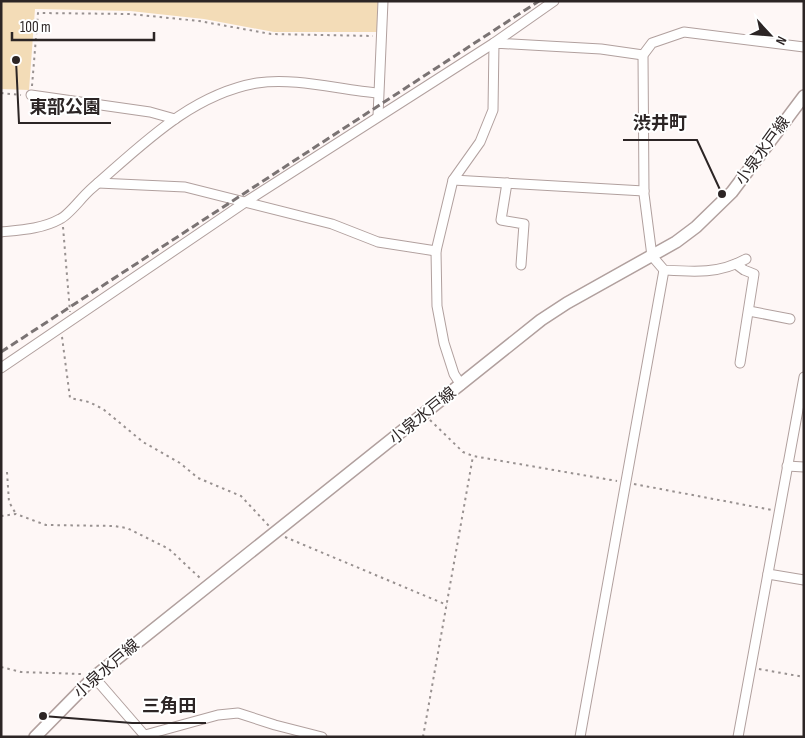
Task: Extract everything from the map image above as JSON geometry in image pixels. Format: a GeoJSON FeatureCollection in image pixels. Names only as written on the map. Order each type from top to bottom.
{"type":"FeatureCollection","features":[{"type":"Feature","properties":{"kind":"main road","name":"小泉水戸線"},"geometry":{"type":"LineString","coordinates":[[35,737],[94,677],[541,320],[567,303],[652,256],[696,227],[724,202],[804,96]]}},
{"type":"Feature","properties":{"kind":"street"},"geometry":{"type":"LineString","coordinates":[[378,116],[383,1]]}},
{"type":"Feature","properties":{"kind":"street"},"geometry":{"type":"LineString","coordinates":[[1,368],[247,201],[494,43],[554,1]]}},
{"type":"Feature","properties":{"kind":"street"},"geometry":{"type":"LineString","coordinates":[[746,259],[713,272],[664,270],[652,256],[644,191],[643,55],[652,43],[684,32],[804,47]]}},
{"type":"Feature","properties":{"kind":"street"},"geometry":{"type":"LineString","coordinates":[[494,43],[601,50],[643,55]]}},
{"type":"Feature","properties":{"kind":"street"},"geometry":{"type":"LineString","coordinates":[[461,385],[454,374],[438,315],[436,250],[453,180],[480,142],[493,110],[495,88],[494,43]]}},
{"type":"Feature","properties":{"kind":"street"},"geometry":{"type":"LineString","coordinates":[[1,232],[45,226],[62,219],[77,201],[130,153],[175,119],[231,91],[258,83],[289,82],[378,93]]}},
{"type":"Feature","properties":{"kind":"street"},"geometry":{"type":"LineString","coordinates":[[32,95],[150,112],[175,119]]}},
{"type":"Feature","properties":{"kind":"street"},"geometry":{"type":"LineString","coordinates":[[453,180],[644,191]]}},
{"type":"Feature","properties":{"kind":"street"},"geometry":{"type":"LineString","coordinates":[[98,183],[185,187],[247,201],[332,224],[378,242],[436,250]]}},
{"type":"Feature","properties":{"kind":"street"},"geometry":{"type":"LineString","coordinates":[[507,183],[501,220],[524,224],[522,265]]}},
{"type":"Feature","properties":{"kind":"street"},"geometry":{"type":"LineString","coordinates":[[736,264],[754,274],[740,363]]}},
{"type":"Feature","properties":{"kind":"street"},"geometry":{"type":"LineString","coordinates":[[580,737],[664,270]]}},
{"type":"Feature","properties":{"kind":"street"},"geometry":{"type":"LineString","coordinates":[[749,311],[790,319]]}},
{"type":"Feature","properties":{"kind":"street"},"geometry":{"type":"LineString","coordinates":[[738,737],[804,377]]}},
{"type":"Feature","properties":{"kind":"street"},"geometry":{"type":"LineString","coordinates":[[787,466],[804,467]]}},
{"type":"Feature","properties":{"kind":"street"},"geometry":{"type":"LineString","coordinates":[[768,574],[804,580]]}},
{"type":"Feature","properties":{"kind":"street"},"geometry":{"type":"LineString","coordinates":[[94,677],[145,736],[218,715],[238,713],[322,737]]}},
{"type":"Feature","properties":{"kind":"path"},"geometry":{"type":"LineString","coordinates":[[1,93],[32,95],[38,13],[159,17],[199,21],[271,34],[381,36]]}},
{"type":"Feature","properties":{"kind":"path"},"geometry":{"type":"LineString","coordinates":[[62,219],[71,321]]}},
{"type":"Feature","properties":{"kind":"path"},"geometry":{"type":"LineString","coordinates":[[61,329],[70,398],[89,402],[103,409],[143,442],[180,463],[198,478],[242,496],[276,533],[447,606]]}},
{"type":"Feature","properties":{"kind":"path"},"geometry":{"type":"LineString","coordinates":[[423,737],[473,456],[463,452],[424,414]]}},
{"type":"Feature","properties":{"kind":"path"},"geometry":{"type":"LineString","coordinates":[[7,472],[9,502],[16,514]]}},
{"type":"Feature","properties":{"kind":"path"},"geometry":{"type":"LineString","coordinates":[[1,516],[16,514],[46,525],[127,528],[169,549],[208,585]]}},
{"type":"Feature","properties":{"kind":"path"},"geometry":{"type":"LineString","coordinates":[[1,667],[21,672],[87,674],[94,677]]}},
{"type":"Feature","properties":{"kind":"path"},"geometry":{"type":"LineString","coordinates":[[751,667],[804,677]]}},
{"type":"Feature","properties":{"kind":"shaded area"},"geometry":{"type":"Polygon","coordinates":[[[1,1],[378,1],[377,32],[274,32],[204,19],[130,11],[35,9],[29,90],[1,89],[1,1]]]}},
{"type":"Feature","properties":{"kind":"railway"},"geometry":{"type":"LineString","coordinates":[[1,352],[539,1]]}},
{"type":"Feature","properties":{"kind":"place","name":"東部公園"},"geometry":{"type":"Point","coordinates":[16,60]}},
{"type":"Feature","properties":{"kind":"place","name":"渋井町"},"geometry":{"type":"Point","coordinates":[722,194]}},
{"type":"Feature","properties":{"kind":"place","name":"三角田"},"geometry":{"type":"Point","coordinates":[43,716]}}]}
